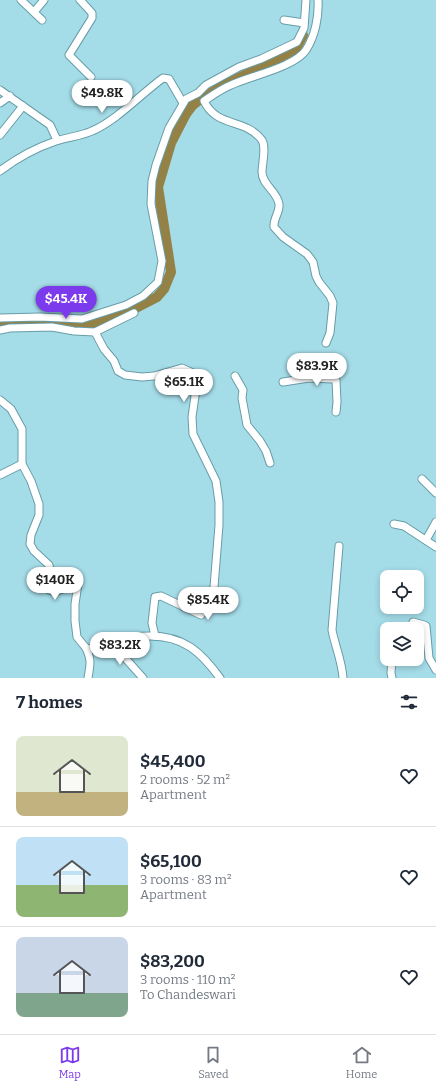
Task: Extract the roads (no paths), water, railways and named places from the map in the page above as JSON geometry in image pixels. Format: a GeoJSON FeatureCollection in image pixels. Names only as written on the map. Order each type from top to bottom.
{"type":"FeatureCollection","features":[{"type":"Feature","properties":{"kind":"street"},"geometry":{"type":"LineString","coordinates":[[21,0],[42,20]]}},
{"type":"Feature","properties":{"kind":"street"},"geometry":{"type":"LineString","coordinates":[[34,12],[44,0]]}},
{"type":"Feature","properties":{"kind":"street"},"geometry":{"type":"LineString","coordinates":[[80,0],[92,13],[92,18],[69,55],[91,77]]}},
{"type":"Feature","properties":{"kind":"street"},"geometry":{"type":"LineString","coordinates":[[87,7],[90,0]]}},
{"type":"Feature","properties":{"kind":"street"},"geometry":{"type":"LineString","coordinates":[[201,97],[206,85],[239,67],[261,59],[297,42],[304,28],[306,0]]}},
{"type":"Feature","properties":{"kind":"street"},"geometry":{"type":"LineString","coordinates":[[0,318],[40,317],[82,319],[126,305],[143,296],[158,282],[162,261],[151,204],[152,181],[169,128],[183,103],[186,99],[201,97],[280,67],[300,57],[306,51],[315,29],[318,0]]}},
{"type":"Feature","properties":{"kind":"street"},"geometry":{"type":"LineString","coordinates":[[284,20],[304,23]]}},
{"type":"Feature","properties":{"kind":"street"},"geometry":{"type":"LineString","coordinates":[[0,171],[28,152],[57,140],[91,132],[110,121],[148,88],[163,78],[169,79],[183,103]]}},
{"type":"Feature","properties":{"kind":"street"},"geometry":{"type":"LineString","coordinates":[[0,90],[50,125],[57,140]]}},
{"type":"Feature","properties":{"kind":"street"},"geometry":{"type":"LineString","coordinates":[[0,104],[10,96]]}},
{"type":"Feature","properties":{"kind":"street"},"geometry":{"type":"LineString","coordinates":[[201,97],[216,117],[241,125],[263,141],[264,164],[262,172],[265,183],[279,203],[274,221],[274,227],[283,237],[307,254],[313,262],[318,282],[330,296],[333,303],[330,332],[326,343]]}},
{"type":"Feature","properties":{"kind":"street"},"geometry":{"type":"LineString","coordinates":[[0,135],[23,106]]}},
{"type":"Feature","properties":{"kind":"street"},"geometry":{"type":"LineString","coordinates":[[0,330],[10,328],[52,327],[74,331],[96,332],[134,313]]}},
{"type":"Feature","properties":{"kind":"street"},"geometry":{"type":"LineString","coordinates":[[96,332],[104,349],[114,361],[118,371],[125,375],[142,377],[154,376],[182,368],[193,373],[196,389],[192,417],[193,434],[216,481],[219,502],[219,526],[214,587],[201,615],[161,596],[155,597],[152,623],[155,636]]}},
{"type":"Feature","properties":{"kind":"street"},"geometry":{"type":"LineString","coordinates":[[235,376],[243,390],[242,398],[247,425],[260,441],[266,451],[270,463]]}},
{"type":"Feature","properties":{"kind":"street"},"geometry":{"type":"LineString","coordinates":[[283,382],[309,378],[333,378],[336,380],[336,412]]}},
{"type":"Feature","properties":{"kind":"street"},"geometry":{"type":"LineString","coordinates":[[0,400],[11,409],[22,429],[22,464],[31,481],[40,504],[39,515],[31,535],[30,544],[34,551],[49,565],[50,571],[47,585],[49,590],[55,592],[62,589],[67,579],[72,576],[76,579],[78,584],[75,604],[75,621],[77,637],[86,648],[90,657],[91,663],[88,678]]}},
{"type":"Feature","properties":{"kind":"street"},"geometry":{"type":"LineString","coordinates":[[0,475],[22,464]]}},
{"type":"Feature","properties":{"kind":"street"},"geometry":{"type":"LineString","coordinates":[[422,479],[436,493]]}},
{"type":"Feature","properties":{"kind":"street"},"geometry":{"type":"LineString","coordinates":[[426,540],[436,522]]}},
{"type":"Feature","properties":{"kind":"street"},"geometry":{"type":"LineString","coordinates":[[394,524],[404,526],[436,547]]}},
{"type":"Feature","properties":{"kind":"street"},"geometry":{"type":"LineString","coordinates":[[339,546],[332,630],[343,678]]}},
{"type":"Feature","properties":{"kind":"street"},"geometry":{"type":"LineString","coordinates":[[424,624],[426,626],[428,658],[436,670]]}},
{"type":"Feature","properties":{"kind":"street"},"geometry":{"type":"LineString","coordinates":[[86,648],[105,650],[134,637],[155,636],[170,638],[191,647],[209,662],[220,678]]}},
{"type":"Feature","properties":{"kind":"street"},"geometry":{"type":"LineString","coordinates":[[123,642],[127,647],[124,652],[126,659],[143,678]]}},
{"type":"Feature","properties":{"kind":"street"},"geometry":{"type":"LineString","coordinates":[[392,666],[392,678]]}},
{"type":"Feature","properties":{"kind":"waterway"},"geometry":{"type":"LineString","coordinates":[[0,327],[19,322],[56,322],[87,325],[106,321],[128,312],[157,297],[164,289],[171,272],[158,187],[171,143],[186,114],[192,106],[209,92],[296,49],[303,35]]}}]}
